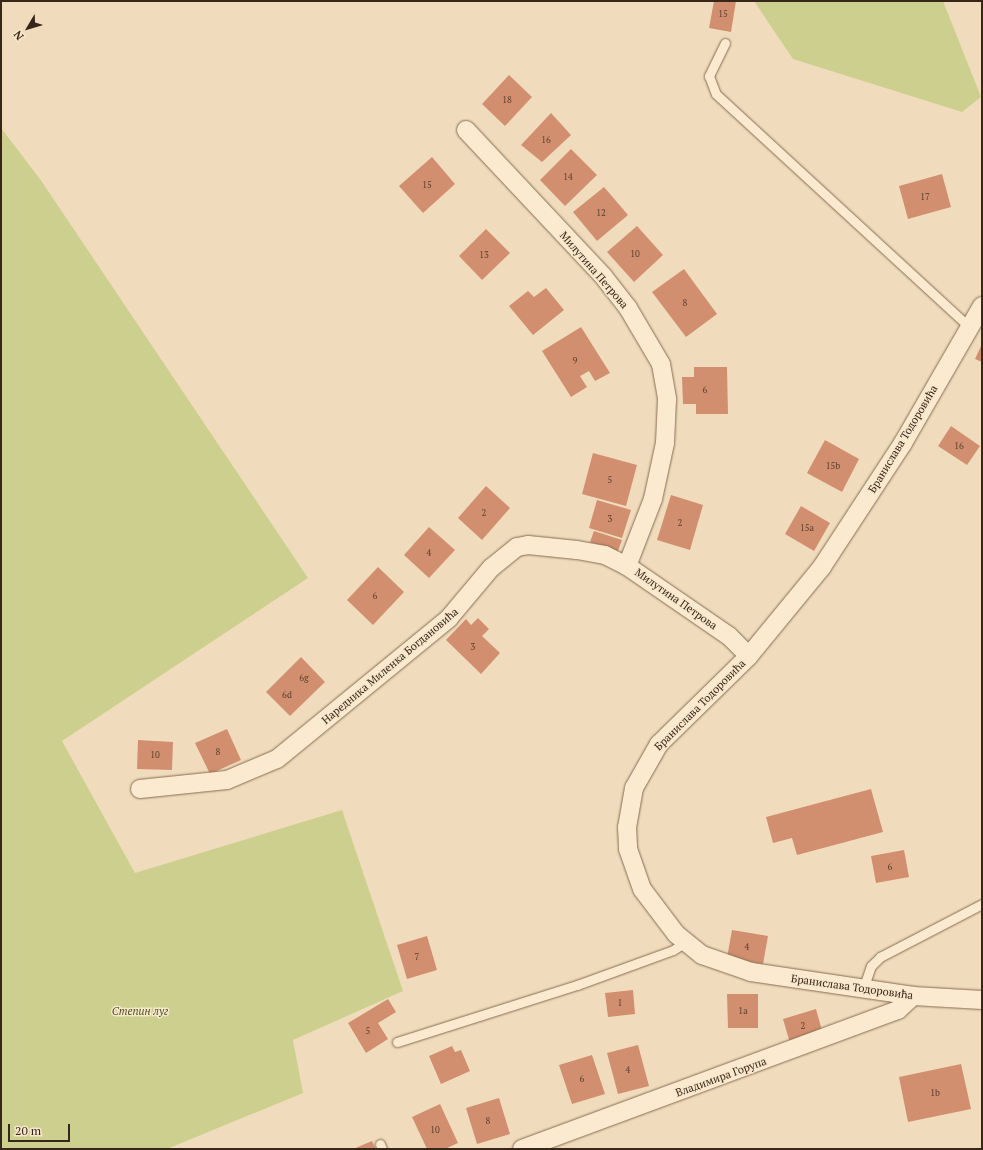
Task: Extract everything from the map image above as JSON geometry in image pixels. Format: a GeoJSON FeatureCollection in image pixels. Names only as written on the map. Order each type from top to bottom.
{"type":"FeatureCollection","features":[{"type":"Feature","properties":{"kind":"street","name":"Милутина Петрова"},"geometry":{"type":"LineString","coordinates":[[466,130],[603,276],[628,308],[661,364],[667,399],[665,443],[654,499],[627,566],[730,636],[749,656]]}},
{"type":"Feature","properties":{"kind":"street","name":"Бранислава Тодоровића"},"geometry":{"type":"LineString","coordinates":[[982,306],[968,326],[903,443],[836,548],[749,656],[658,744],[641,772],[631,800],[628,842],[634,873],[655,908],[684,943],[702,955],[736,968],[863,989],[913,996],[982,1000]]}},
{"type":"Feature","properties":{"kind":"street","name":"Наредника Миленка Богдановића"},"geometry":{"type":"LineString","coordinates":[[140,789],[228,780],[277,759],[449,618],[491,568],[517,547],[528,544],[578,550],[605,555],[627,566]]}},
{"type":"Feature","properties":{"kind":"street","name":"Владимира Горупа"},"geometry":{"type":"LineString","coordinates":[[522,1149],[898,1010],[913,996]]}},
{"type":"Feature","properties":{"kind":"lane"},"geometry":{"type":"LineString","coordinates":[[725,43],[709,76],[716,94],[968,326]]}},
{"type":"Feature","properties":{"kind":"lane"},"geometry":{"type":"LineString","coordinates":[[863,989],[871,966],[880,957],[982,904]]}},
{"type":"Feature","properties":{"kind":"lane"},"geometry":{"type":"LineString","coordinates":[[397,1042],[577,985],[673,950],[684,943]]}},
{"type":"Feature","properties":{"kind":"green space"},"geometry":{"type":"Polygon","coordinates":[[[754,1],[943,1],[981,97],[962,112],[793,59],[754,1]]]}},
{"type":"Feature","properties":{"kind":"green space","name":"Степин луг"},"geometry":{"type":"Polygon","coordinates":[[[1,128],[40,179],[308,578],[62,741],[135,873],[342,810],[403,991],[293,1040],[303,1093],[167,1149],[1,1149],[1,128]]]}},
{"type":"Feature","properties":{"kind":"building"},"geometry":{"type":"Polygon","coordinates":[[[714,1],[736,1],[731,32],[709,28],[714,1]]]}},
{"type":"Feature","properties":{"kind":"building"},"geometry":{"type":"Polygon","coordinates":[[[509,75],[532,97],[505,126],[482,104],[509,75]]]}},
{"type":"Feature","properties":{"kind":"building"},"geometry":{"type":"Polygon","coordinates":[[[551,113],[571,135],[542,162],[521,145],[551,113]]]}},
{"type":"Feature","properties":{"kind":"building"},"geometry":{"type":"Polygon","coordinates":[[[571,149],[597,175],[565,206],[540,180],[571,149]]]}},
{"type":"Feature","properties":{"kind":"building"},"geometry":{"type":"Polygon","coordinates":[[[432,157],[455,184],[423,213],[399,186],[432,157]]]}},
{"type":"Feature","properties":{"kind":"building"},"geometry":{"type":"Polygon","coordinates":[[[942,174],[951,207],[908,219],[899,186],[942,174]]]}},
{"type":"Feature","properties":{"kind":"building"},"geometry":{"type":"Polygon","coordinates":[[[604,187],[628,215],[597,241],[573,212],[604,187]]]}},
{"type":"Feature","properties":{"kind":"building"},"geometry":{"type":"Polygon","coordinates":[[[637,226],[663,255],[634,282],[607,252],[637,226]]]}},
{"type":"Feature","properties":{"kind":"building"},"geometry":{"type":"Polygon","coordinates":[[[486,229],[510,253],[482,280],[459,256],[486,229]]]}},
{"type":"Feature","properties":{"kind":"building"},"geometry":{"type":"Polygon","coordinates":[[[684,269],[717,314],[686,337],[652,292],[684,269]]]}},
{"type":"Feature","properties":{"kind":"building"},"geometry":{"type":"Polygon","coordinates":[[[546,288],[564,310],[533,335],[509,306],[528,291],[534,297],[546,288]]]}},
{"type":"Feature","properties":{"kind":"building"},"geometry":{"type":"Polygon","coordinates":[[[581,327],[610,373],[595,381],[589,371],[580,376],[587,387],[571,397],[542,351],[581,327]]]}},
{"type":"Feature","properties":{"kind":"building"},"geometry":{"type":"Polygon","coordinates":[[[982,344],[982,362],[975,359],[982,344]]]}},
{"type":"Feature","properties":{"kind":"building"},"geometry":{"type":"Polygon","coordinates":[[[694,367],[727,367],[728,414],[696,414],[696,404],[683,404],[682,377],[694,377],[694,367]]]}},
{"type":"Feature","properties":{"kind":"building"},"geometry":{"type":"Polygon","coordinates":[[[951,426],[980,446],[967,465],[938,446],[951,426]]]}},
{"type":"Feature","properties":{"kind":"building"},"geometry":{"type":"Polygon","coordinates":[[[825,440],[859,459],[842,492],[807,473],[825,440]]]}},
{"type":"Feature","properties":{"kind":"building"},"geometry":{"type":"Polygon","coordinates":[[[593,453],[637,465],[626,506],[582,494],[593,453]]]}},
{"type":"Feature","properties":{"kind":"building"},"geometry":{"type":"Polygon","coordinates":[[[486,486],[510,508],[482,540],[458,518],[486,486]]]}},
{"type":"Feature","properties":{"kind":"building"},"geometry":{"type":"Polygon","coordinates":[[[671,495],[703,505],[690,550],[657,540],[671,495]]]}},
{"type":"Feature","properties":{"kind":"building"},"geometry":{"type":"Polygon","coordinates":[[[597,500],[631,510],[622,538],[589,528],[597,500]]]}},
{"type":"Feature","properties":{"kind":"building"},"geometry":{"type":"Polygon","coordinates":[[[801,506],[830,523],[814,551],[785,534],[801,506]]]}},
{"type":"Feature","properties":{"kind":"building"},"geometry":{"type":"Polygon","coordinates":[[[429,527],[455,550],[429,578],[404,555],[429,527]]]}},
{"type":"Feature","properties":{"kind":"building"},"geometry":{"type":"Polygon","coordinates":[[[594,531],[622,540],[618,551],[590,542],[594,531]]]}},
{"type":"Feature","properties":{"kind":"building"},"geometry":{"type":"Polygon","coordinates":[[[378,567],[404,592],[373,625],[347,600],[378,567]]]}},
{"type":"Feature","properties":{"kind":"building"},"geometry":{"type":"Polygon","coordinates":[[[478,618],[489,629],[482,636],[500,653],[481,674],[446,640],[466,619],[471,625],[478,618]]]}},
{"type":"Feature","properties":{"kind":"building"},"geometry":{"type":"Polygon","coordinates":[[[301,657],[325,682],[290,716],[266,692],[301,657]]]}},
{"type":"Feature","properties":{"kind":"building"},"geometry":{"type":"Polygon","coordinates":[[[227,729],[241,760],[210,774],[195,743],[227,729]]]}},
{"type":"Feature","properties":{"kind":"building"},"geometry":{"type":"Polygon","coordinates":[[[138,740],[173,742],[172,770],[137,769],[138,740]]]}},
{"type":"Feature","properties":{"kind":"building"},"geometry":{"type":"Polygon","coordinates":[[[871,789],[883,832],[797,855],[792,838],[773,843],[766,817],[871,789]]]}},
{"type":"Feature","properties":{"kind":"building"},"geometry":{"type":"Polygon","coordinates":[[[904,850],[909,877],[876,883],[871,856],[904,850]]]}},
{"type":"Feature","properties":{"kind":"building"},"geometry":{"type":"Polygon","coordinates":[[[732,930],[768,936],[763,964],[727,958],[732,930]]]}},
{"type":"Feature","properties":{"kind":"building"},"geometry":{"type":"Polygon","coordinates":[[[427,936],[437,970],[407,979],[397,945],[427,936]]]}},
{"type":"Feature","properties":{"kind":"building"},"geometry":{"type":"Polygon","coordinates":[[[633,990],[635,1014],[608,1017],[605,993],[633,990]]]}},
{"type":"Feature","properties":{"kind":"building"},"geometry":{"type":"Polygon","coordinates":[[[727,994],[758,994],[758,1028],[728,1028],[727,994]]]}},
{"type":"Feature","properties":{"kind":"building"},"geometry":{"type":"Polygon","coordinates":[[[388,999],[396,1012],[378,1023],[388,1039],[366,1053],[348,1023],[388,999]]]}},
{"type":"Feature","properties":{"kind":"building"},"geometry":{"type":"Polygon","coordinates":[[[816,1009],[823,1034],[790,1043],[783,1019],[816,1009]]]}},
{"type":"Feature","properties":{"kind":"building"},"geometry":{"type":"Polygon","coordinates":[[[638,1045],[649,1086],[618,1094],[607,1053],[638,1045]]]}},
{"type":"Feature","properties":{"kind":"building"},"geometry":{"type":"Polygon","coordinates":[[[452,1046],[455,1052],[461,1050],[470,1071],[441,1084],[429,1056],[452,1046]]]}},
{"type":"Feature","properties":{"kind":"building"},"geometry":{"type":"Polygon","coordinates":[[[592,1055],[605,1094],[572,1104],[559,1065],[592,1055]]]}},
{"type":"Feature","properties":{"kind":"building"},"geometry":{"type":"Polygon","coordinates":[[[961,1064],[971,1109],[908,1122],[899,1077],[961,1064]]]}},
{"type":"Feature","properties":{"kind":"building"},"geometry":{"type":"Polygon","coordinates":[[[499,1098],[510,1134],[477,1144],[466,1108],[499,1098]]]}},
{"type":"Feature","properties":{"kind":"building"},"geometry":{"type":"Polygon","coordinates":[[[440,1104],[458,1143],[445,1149],[427,1149],[412,1117],[440,1104]]]}},
{"type":"Feature","properties":{"kind":"building"},"geometry":{"type":"Polygon","coordinates":[[[372,1141],[376,1149],[353,1149],[372,1141]]]}}]}
